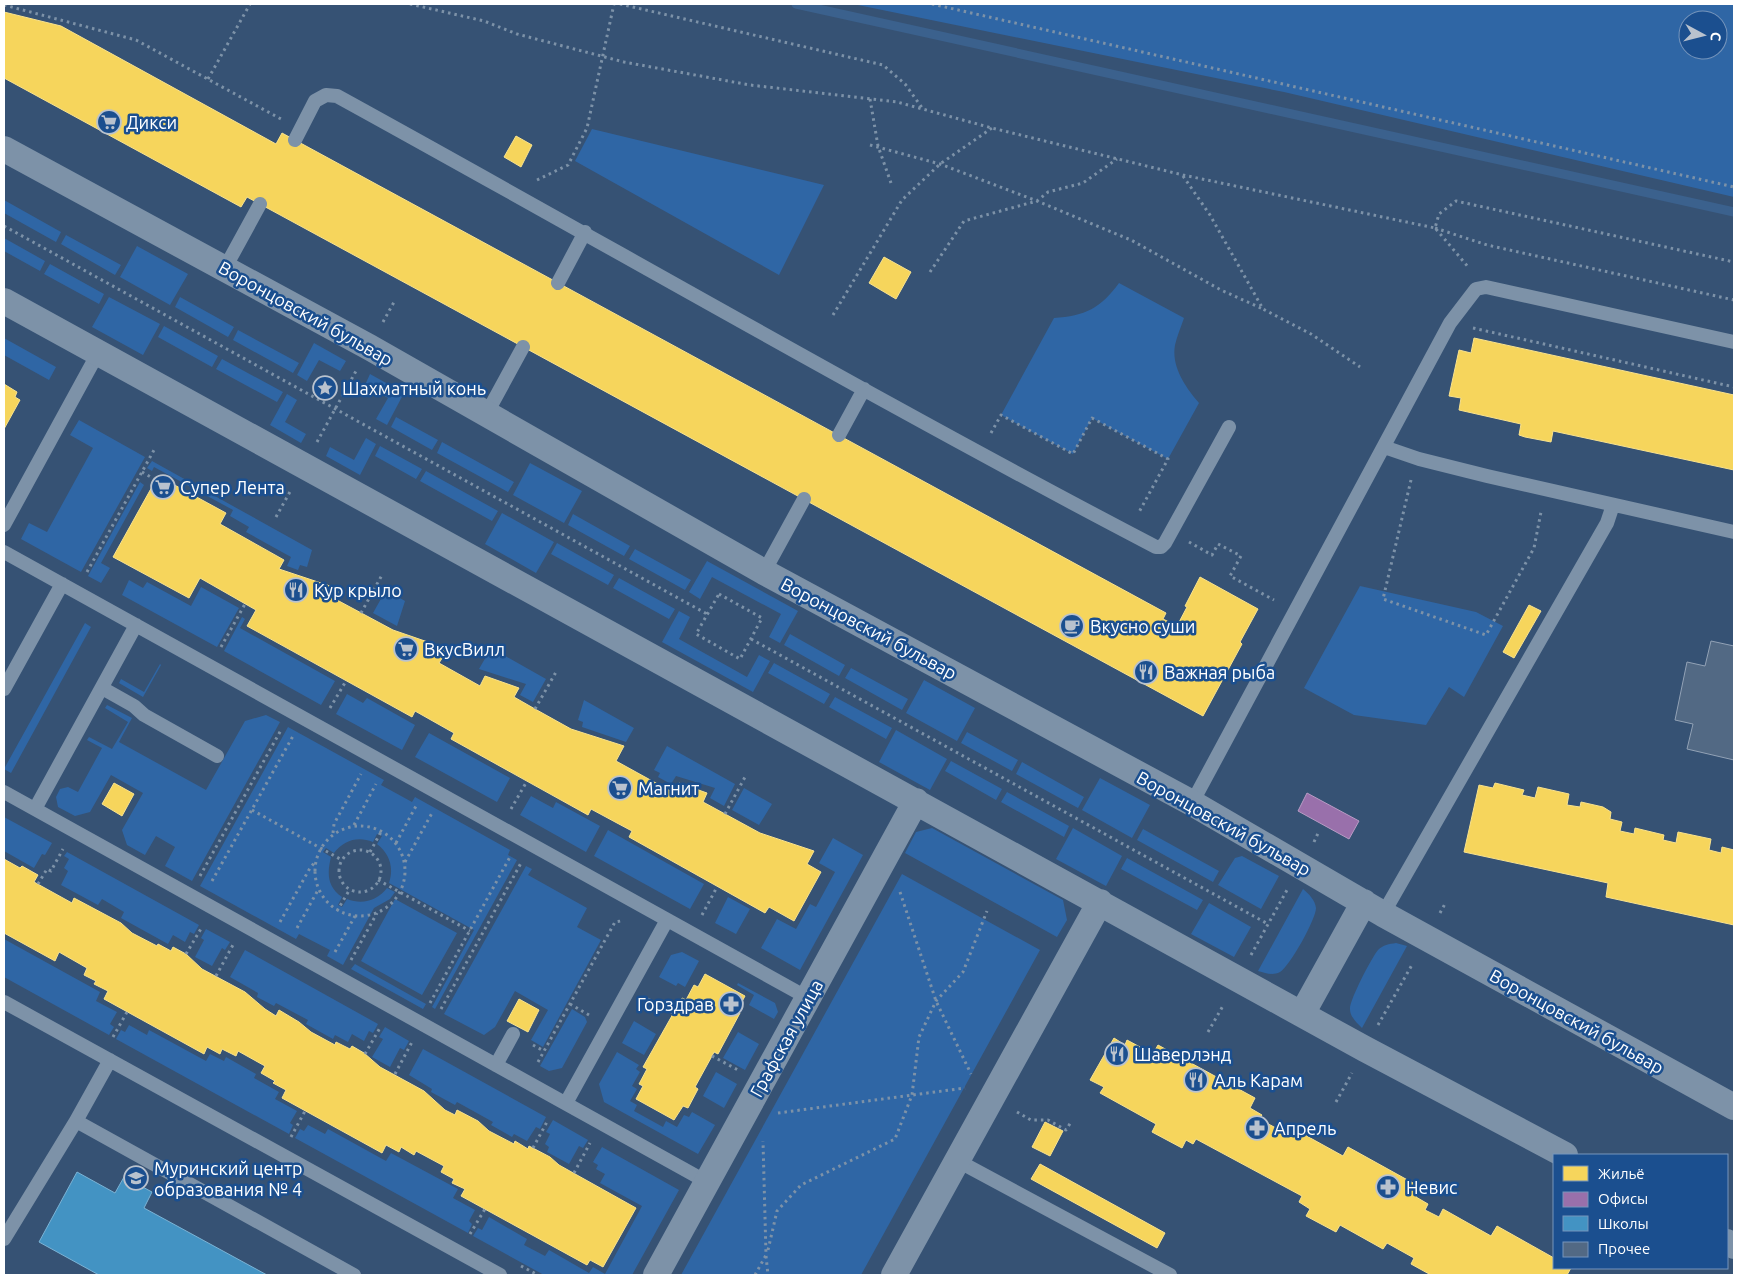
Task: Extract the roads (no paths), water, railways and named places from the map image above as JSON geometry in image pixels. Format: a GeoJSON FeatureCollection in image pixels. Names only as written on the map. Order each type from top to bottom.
{"type":"FeatureCollection","features":[{"type":"Feature","properties":{"kind":"street","name":"Воронцовский бульвар"},"geometry":{"type":"LineString","coordinates":[[4,149],[225,268],[487,413],[764,572],[1192,803],[1373,908],[1734,1107]]}},
{"type":"Feature","properties":{"kind":"street"},"geometry":{"type":"LineString","coordinates":[[4,301],[1302,1014],[1563,1154]]}},
{"type":"Feature","properties":{"kind":"street","name":"Графская улица"},"geometry":{"type":"LineString","coordinates":[[656,1275],[916,801]]}},
{"type":"Feature","properties":{"kind":"street"},"geometry":{"type":"LineString","coordinates":[[894,1275],[1100,902]]}},
{"type":"Feature","properties":{"kind":"street"},"geometry":{"type":"LineString","coordinates":[[1302,1014],[1373,908]]}},
{"type":"Feature","properties":{"kind":"lane"},"geometry":{"type":"LineString","coordinates":[[298,135],[315,101],[326,95],[337,96],[585,232],[864,389],[1156,547],[1161,547],[1165,543],[1229,427]]}},
{"type":"Feature","properties":{"kind":"lane"},"geometry":{"type":"LineString","coordinates":[[225,268],[260,204]]}},
{"type":"Feature","properties":{"kind":"lane"},"geometry":{"type":"LineString","coordinates":[[558,283],[585,232]]}},
{"type":"Feature","properties":{"kind":"lane"},"geometry":{"type":"LineString","coordinates":[[1192,803],[1450,323],[1476,290],[1486,287],[1734,342]]}},
{"type":"Feature","properties":{"kind":"lane"},"geometry":{"type":"LineString","coordinates":[[487,413],[523,347]]}},
{"type":"Feature","properties":{"kind":"lane"},"geometry":{"type":"LineString","coordinates":[[4,525],[98,353]]}},
{"type":"Feature","properties":{"kind":"lane"},"geometry":{"type":"LineString","coordinates":[[839,435],[864,389]]}},
{"type":"Feature","properties":{"kind":"lane"},"geometry":{"type":"LineString","coordinates":[[1384,446],[1419,459],[1613,506],[1734,532]]}},
{"type":"Feature","properties":{"kind":"lane"},"geometry":{"type":"LineString","coordinates":[[764,572],[804,500]]}},
{"type":"Feature","properties":{"kind":"lane"},"geometry":{"type":"LineString","coordinates":[[1373,908],[1607,523],[1613,506]]}},
{"type":"Feature","properties":{"kind":"lane"},"geometry":{"type":"LineString","coordinates":[[4,552],[808,998]]}},
{"type":"Feature","properties":{"kind":"lane"},"geometry":{"type":"LineString","coordinates":[[4,689],[62,584]]}},
{"type":"Feature","properties":{"kind":"lane"},"geometry":{"type":"LineString","coordinates":[[35,809],[136,625]]}},
{"type":"Feature","properties":{"kind":"lane"},"geometry":{"type":"LineString","coordinates":[[102,688],[134,706],[144,715],[218,756]]}},
{"type":"Feature","properties":{"kind":"lane"},"geometry":{"type":"LineString","coordinates":[[4,792],[707,1182]]}},
{"type":"Feature","properties":{"kind":"lane"},"geometry":{"type":"LineString","coordinates":[[566,1103],[667,920]]}},
{"type":"Feature","properties":{"kind":"lane"},"geometry":{"type":"LineString","coordinates":[[4,1002],[480,1270],[500,1275]]}},
{"type":"Feature","properties":{"kind":"lane"},"geometry":{"type":"LineString","coordinates":[[496,1065],[513,1034]]}},
{"type":"Feature","properties":{"kind":"lane"},"geometry":{"type":"LineString","coordinates":[[4,1240],[76,1121],[110,1060]]}},
{"type":"Feature","properties":{"kind":"lane"},"geometry":{"type":"LineString","coordinates":[[76,1121],[354,1275]]}},
{"type":"Feature","properties":{"kind":"lane"},"geometry":{"type":"LineString","coordinates":[[958,1160],[1170,1275]]}},
{"type":"Feature","properties":{"kind":"waterway"},"geometry":{"type":"LineString","coordinates":[[796,4],[1734,212]]}},
{"type":"Feature","properties":{"kind":"place","name":"Дикси"},"geometry":{"type":"Point","coordinates":[109,122]}},
{"type":"Feature","properties":{"kind":"place","name":"Шахматный конь"},"geometry":{"type":"Point","coordinates":[325,388]}},
{"type":"Feature","properties":{"kind":"place","name":"Супер Лента"},"geometry":{"type":"Point","coordinates":[163,487]}},
{"type":"Feature","properties":{"kind":"place","name":"Кур крыло"},"geometry":{"type":"Point","coordinates":[296,590]}},
{"type":"Feature","properties":{"kind":"place","name":"Вкусно суши"},"geometry":{"type":"Point","coordinates":[1072,626]}},
{"type":"Feature","properties":{"kind":"place","name":"ВкусВилл"},"geometry":{"type":"Point","coordinates":[406,649]}},
{"type":"Feature","properties":{"kind":"place","name":"Важная рыба"},"geometry":{"type":"Point","coordinates":[1146,672]}},
{"type":"Feature","properties":{"kind":"place","name":"Магнит"},"geometry":{"type":"Point","coordinates":[620,788]}},
{"type":"Feature","properties":{"kind":"place","name":"Горздрав"},"geometry":{"type":"Point","coordinates":[731,1004]}},
{"type":"Feature","properties":{"kind":"place","name":"Шаверлэнд"},"geometry":{"type":"Point","coordinates":[1117,1054]}},
{"type":"Feature","properties":{"kind":"place","name":"Аль Карам"},"geometry":{"type":"Point","coordinates":[1196,1080]}},
{"type":"Feature","properties":{"kind":"place","name":"Апрель"},"geometry":{"type":"Point","coordinates":[1257,1128]}},
{"type":"Feature","properties":{"kind":"place","name":"Муринский центр образования № 4"},"geometry":{"type":"Point","coordinates":[136,1178]}},
{"type":"Feature","properties":{"kind":"place","name":"Невис"},"geometry":{"type":"Point","coordinates":[1388,1187]}}]}
